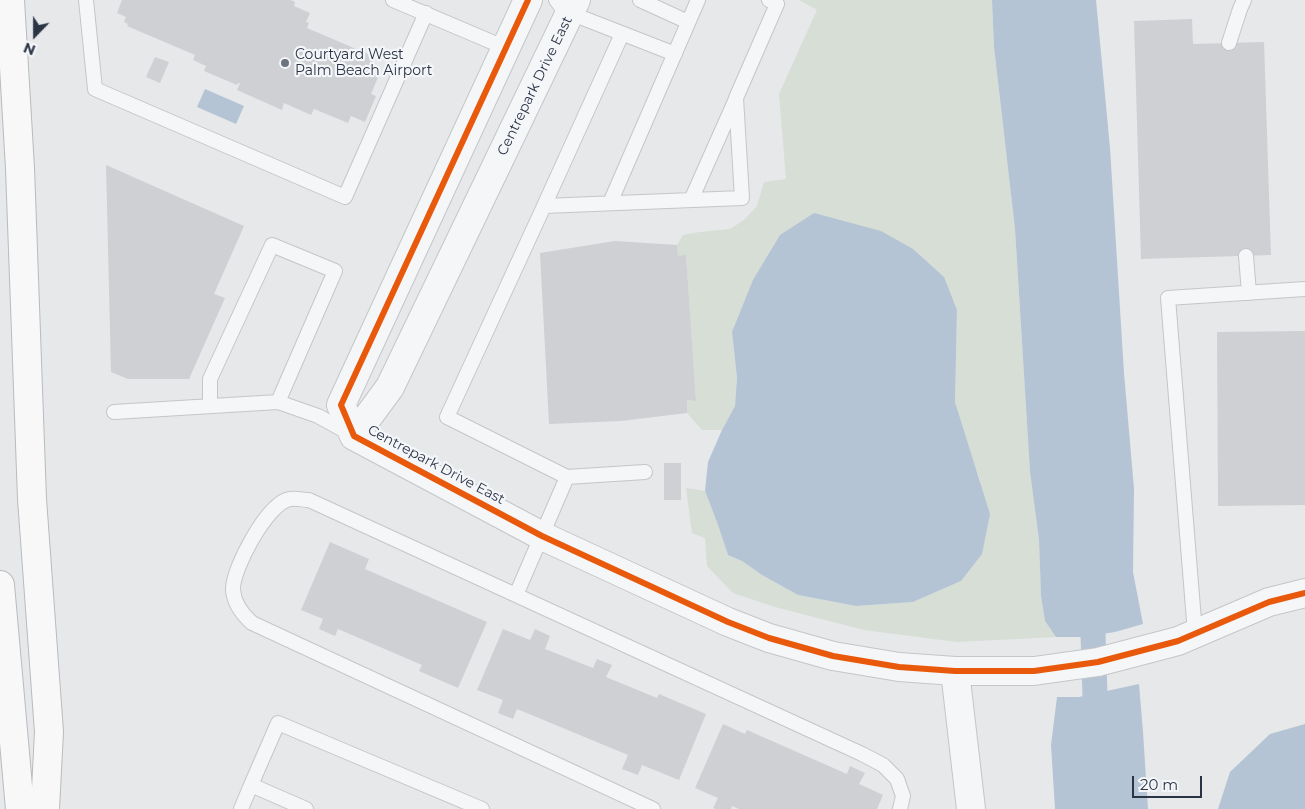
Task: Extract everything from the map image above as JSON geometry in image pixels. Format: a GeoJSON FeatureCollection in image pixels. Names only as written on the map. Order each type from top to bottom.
{"type":"FeatureCollection","features":[{"type":"Feature","properties":{"kind":"highway"},"geometry":{"type":"LineString","coordinates":[[10,0],[20,168],[32,499],[49,732],[45,809]]}},
{"type":"Feature","properties":{"kind":"highway"},"geometry":{"type":"LineString","coordinates":[[0,585],[20,809]]}},
{"type":"Feature","properties":{"kind":"street","name":"Centrepark Drive East"},"geometry":{"type":"LineString","coordinates":[[528,0],[341,405],[354,436],[542,536],[728,622],[769,638],[833,656],[899,667],[955,671],[1034,671],[1098,662],[1186,637],[1269,602],[1305,593]]}},
{"type":"Feature","properties":{"kind":"street","name":"Centrepark Drive East"},"geometry":{"type":"LineString","coordinates":[[354,436],[390,387],[567,4]]}},
{"type":"Feature","properties":{"kind":"street"},"geometry":{"type":"LineString","coordinates":[[955,671],[971,809]]}},
{"type":"Feature","properties":{"kind":"lane"},"geometry":{"type":"LineString","coordinates":[[86,0],[95,89],[345,197],[426,13]]}},
{"type":"Feature","properties":{"kind":"lane"},"geometry":{"type":"LineString","coordinates":[[393,0],[506,48]]}},
{"type":"Feature","properties":{"kind":"lane"},"geometry":{"type":"LineString","coordinates":[[640,0],[688,22]]}},
{"type":"Feature","properties":{"kind":"lane"},"geometry":{"type":"LineString","coordinates":[[610,203],[698,0]]}},
{"type":"Feature","properties":{"kind":"lane"},"geometry":{"type":"LineString","coordinates":[[691,200],[777,4],[769,0]]}},
{"type":"Feature","properties":{"kind":"lane"},"geometry":{"type":"LineString","coordinates":[[1229,43],[1244,0]]}},
{"type":"Feature","properties":{"kind":"lane"},"geometry":{"type":"LineString","coordinates":[[567,4],[622,34],[675,54]]}},
{"type":"Feature","properties":{"kind":"lane"},"geometry":{"type":"LineString","coordinates":[[622,34],[447,417],[567,477],[645,472]]}},
{"type":"Feature","properties":{"kind":"lane"},"geometry":{"type":"LineString","coordinates":[[544,206],[742,198],[736,98]]}},
{"type":"Feature","properties":{"kind":"lane"},"geometry":{"type":"LineString","coordinates":[[210,406],[210,379],[272,245],[335,271],[278,402]]}},
{"type":"Feature","properties":{"kind":"lane"},"geometry":{"type":"LineString","coordinates":[[1246,256],[1249,293]]}},
{"type":"Feature","properties":{"kind":"lane"},"geometry":{"type":"LineString","coordinates":[[1186,637],[1168,298],[1305,289]]}},
{"type":"Feature","properties":{"kind":"lane"},"geometry":{"type":"LineString","coordinates":[[114,412],[278,402],[318,416],[354,436]]}},
{"type":"Feature","properties":{"kind":"lane"},"geometry":{"type":"LineString","coordinates":[[516,595],[567,477]]}},
{"type":"Feature","properties":{"kind":"lane"},"geometry":{"type":"LineString","coordinates":[[653,809],[252,623],[242,614],[236,603],[233,591],[234,578],[260,524],[273,509],[289,498],[309,500],[883,765],[897,779],[903,796],[900,809]]}},
{"type":"Feature","properties":{"kind":"lane"},"geometry":{"type":"LineString","coordinates":[[240,809],[278,723],[482,809]]}},
{"type":"Feature","properties":{"kind":"lane"},"geometry":{"type":"LineString","coordinates":[[251,785],[306,809]]}},
{"type":"Feature","properties":{"kind":"shaded area"},"geometry":{"type":"Polygon","coordinates":[[[799,0],[992,0],[994,47],[1015,229],[1030,472],[1039,540],[1041,596],[1045,621],[1056,637],[957,642],[864,630],[775,607],[733,593],[707,566],[705,538],[692,533],[686,488],[705,491],[728,555],[742,561],[762,575],[798,595],[856,606],[913,602],[961,581],[980,480],[955,402],[957,311],[732,332],[737,378],[735,406],[722,430],[702,430],[687,413],[687,400],[696,401],[686,256],[678,256],[677,245],[683,235],[730,229],[744,220],[757,206],[764,182],[786,179],[779,94],[817,10],[799,0]]]}},
{"type":"Feature","properties":{"kind":"water"},"geometry":{"type":"Polygon","coordinates":[[[992,0],[1096,0],[1110,148],[1124,373],[1134,489],[1133,572],[1143,624],[1115,632],[1082,637],[1056,637],[1045,621],[1041,596],[1039,540],[1030,472],[1015,229],[994,47],[992,0]]]}},
{"type":"Feature","properties":{"kind":"water"},"geometry":{"type":"Polygon","coordinates":[[[205,89],[244,106],[236,124],[197,107],[205,89]]]}},
{"type":"Feature","properties":{"kind":"water"},"geometry":{"type":"Polygon","coordinates":[[[814,213],[881,231],[913,249],[944,277],[957,310],[955,402],[990,514],[982,554],[961,581],[913,602],[856,606],[798,595],[762,575],[742,561],[728,555],[705,491],[708,462],[735,406],[737,378],[732,332],[753,280],[780,235],[814,213]]]}},
{"type":"Feature","properties":{"kind":"water"},"geometry":{"type":"Polygon","coordinates":[[[1139,684],[1148,809],[1055,809],[1051,745],[1057,697],[1079,697],[1139,684]]]}},
{"type":"Feature","properties":{"kind":"water"},"geometry":{"type":"Polygon","coordinates":[[[1305,724],[1305,809],[1218,809],[1230,772],[1270,734],[1305,724]]]}},
{"type":"Feature","properties":{"kind":"building","name":"Courtyard West Palm Beach Airport"},"geometry":{"type":"Polygon","coordinates":[[[122,0],[291,0],[295,2],[294,6],[310,13],[306,22],[309,23],[307,28],[375,57],[371,65],[381,70],[371,94],[376,96],[365,122],[351,116],[348,123],[314,109],[311,115],[284,103],[282,110],[237,90],[240,83],[237,85],[204,71],[206,66],[193,60],[195,55],[127,26],[128,24],[124,22],[126,17],[117,13],[122,0]]]}},
{"type":"Feature","properties":{"kind":"building"},"geometry":{"type":"Polygon","coordinates":[[[1192,19],[1193,44],[1264,42],[1271,255],[1141,259],[1134,21],[1192,19]]]}},
{"type":"Feature","properties":{"kind":"building"},"geometry":{"type":"Polygon","coordinates":[[[155,57],[169,62],[160,83],[146,77],[155,57]]]}},
{"type":"Feature","properties":{"kind":"building"},"geometry":{"type":"Polygon","coordinates":[[[106,165],[244,226],[214,294],[225,298],[189,379],[128,379],[111,372],[106,165]]]}},
{"type":"Feature","properties":{"kind":"building"},"geometry":{"type":"Polygon","coordinates":[[[615,241],[677,245],[678,256],[686,255],[696,401],[687,400],[687,413],[621,421],[549,424],[540,253],[615,241]]]}},
{"type":"Feature","properties":{"kind":"building"},"geometry":{"type":"Polygon","coordinates":[[[1305,331],[1305,505],[1218,506],[1217,332],[1305,331]]]}},
{"type":"Feature","properties":{"kind":"building"},"geometry":{"type":"Polygon","coordinates":[[[664,463],[681,463],[681,500],[664,500],[664,463]]]}},
{"type":"Feature","properties":{"kind":"building"},"geometry":{"type":"Polygon","coordinates":[[[330,542],[369,559],[365,569],[487,622],[458,688],[419,671],[422,665],[338,629],[335,636],[319,629],[323,619],[301,610],[330,542]]]}},
{"type":"Feature","properties":{"kind":"building"},"geometry":{"type":"Polygon","coordinates":[[[503,629],[530,640],[535,629],[550,636],[545,649],[593,668],[597,659],[612,665],[606,677],[657,698],[659,694],[706,714],[679,780],[642,765],[638,775],[622,769],[628,755],[517,709],[513,719],[498,713],[503,700],[477,690],[503,629]]]}},
{"type":"Feature","properties":{"kind":"building"},"geometry":{"type":"Polygon","coordinates":[[[723,724],[745,734],[747,730],[847,774],[850,766],[865,773],[859,784],[883,795],[877,809],[739,809],[732,806],[731,809],[713,808],[718,798],[695,788],[723,724]]]}},
{"type":"Feature","properties":{"kind":"waterway"},"geometry":{"type":"LineString","coordinates":[[1092,602],[1096,727]]}},
{"type":"Feature","properties":{"kind":"cycle path"},"geometry":{"type":"LineString","coordinates":[[528,0],[341,405],[354,436],[542,536],[728,622],[769,638],[833,656],[899,667],[955,671],[1034,671],[1098,662],[1178,641],[1269,602],[1305,593]]}},
{"type":"Feature","properties":{"kind":"place","name":"Courtyard West Palm Beach Airport"},"geometry":{"type":"Point","coordinates":[285,63]}}]}
